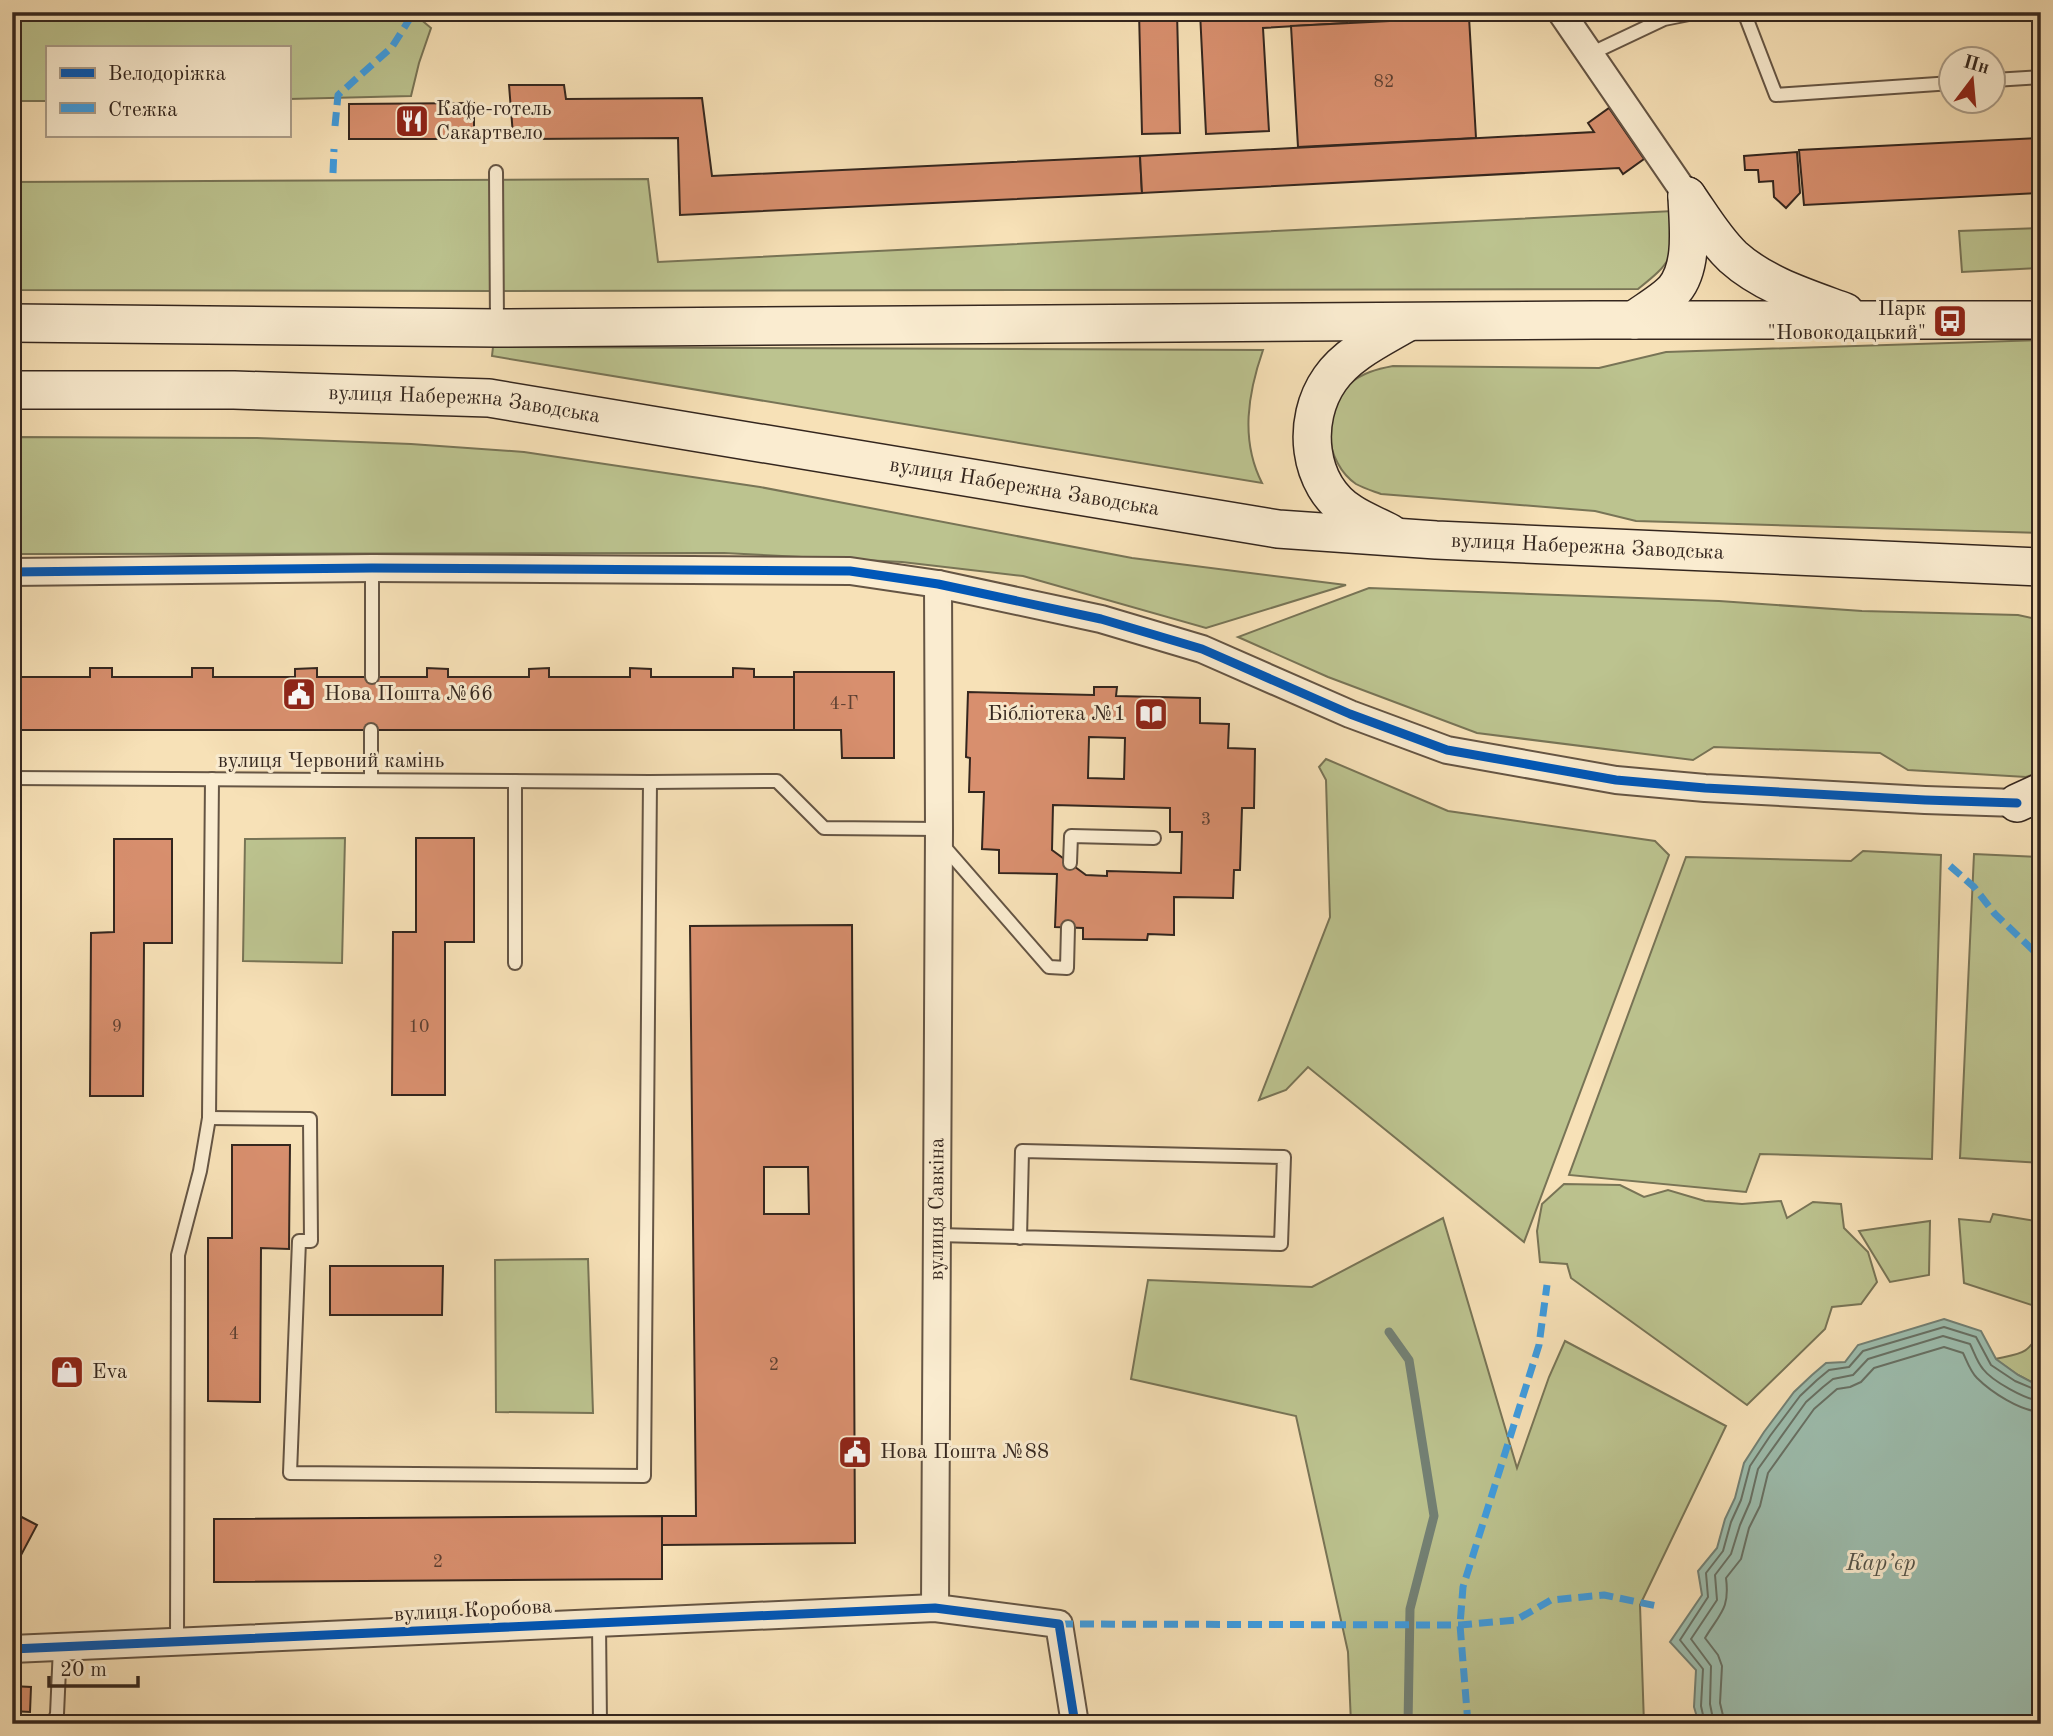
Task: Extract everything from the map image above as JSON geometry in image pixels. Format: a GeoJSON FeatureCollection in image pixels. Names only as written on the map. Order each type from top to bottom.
{"type":"FeatureCollection","features":[{"type":"Feature","properties":{"kind":"main road"},"geometry":{"type":"LineString","coordinates":[[1687,197],[1732,256],[1750,270],[1776,285],[1868,320]]}},
{"type":"Feature","properties":{"kind":"main road"},"geometry":{"type":"LineString","coordinates":[[1633,320],[1674,289],[1685,267],[1687,197]]}},
{"type":"Feature","properties":{"kind":"main road"},"geometry":{"type":"LineString","coordinates":[[12,323],[497,328],[1633,320],[2041,320]]}},
{"type":"Feature","properties":{"kind":"main road"},"geometry":{"type":"LineString","coordinates":[[1401,539],[1350,513],[1330,493],[1316,467],[1311,438],[1312,421],[1318,401],[1331,378],[1369,344],[1409,322]]}},
{"type":"Feature","properties":{"kind":"main road","name":"вулиця Набережна Заводська"},"geometry":{"type":"LineString","coordinates":[[12,390],[234,390],[489,398],[1278,529],[1401,539],[2041,566]]}},
{"type":"Feature","properties":{"kind":"main road"},"geometry":{"type":"LineString","coordinates":[[1993,565],[2041,594]]}},
{"type":"Feature","properties":{"kind":"street"},"geometry":{"type":"LineString","coordinates":[[1561,12],[1687,197]]}},
{"type":"Feature","properties":{"kind":"street"},"geometry":{"type":"LineString","coordinates":[[12,572],[372,568],[850,571],[938,584],[1101,619],[1202,649],[1350,713],[1447,750],[1616,780],[1705,788],[1884,798],[2033,801]]}},
{"type":"Feature","properties":{"kind":"street","name":"вулиця Савкіна"},"geometry":{"type":"LineString","coordinates":[[935,1608],[938,584]]}},
{"type":"Feature","properties":{"kind":"street"},"geometry":{"type":"LineString","coordinates":[[935,1608],[1059,1624],[1075,1724]]}},
{"type":"Feature","properties":{"kind":"street","name":"вулиця Коробова"},"geometry":{"type":"LineString","coordinates":[[12,1649],[935,1608]]}},
{"type":"Feature","properties":{"kind":"lane"},"geometry":{"type":"LineString","coordinates":[[1590,54],[1664,19],[1699,12]]}},
{"type":"Feature","properties":{"kind":"lane"},"geometry":{"type":"LineString","coordinates":[[1744,12],[1776,95],[1938,84]]}},
{"type":"Feature","properties":{"kind":"lane"},"geometry":{"type":"LineString","coordinates":[[2008,79],[2041,77]]}},
{"type":"Feature","properties":{"kind":"lane"},"geometry":{"type":"LineString","coordinates":[[496,172],[497,328]]}},
{"type":"Feature","properties":{"kind":"lane"},"geometry":{"type":"LineString","coordinates":[[372,568],[372,677]]}},
{"type":"Feature","properties":{"kind":"lane"},"geometry":{"type":"LineString","coordinates":[[371,730],[371,780]]}},
{"type":"Feature","properties":{"kind":"lane","name":"вулиця Червоний камінь"},"geometry":{"type":"LineString","coordinates":[[12,778],[778,781],[824,828],[939,834]]}},
{"type":"Feature","properties":{"kind":"lane"},"geometry":{"type":"LineString","coordinates":[[177,1642],[178,1255],[200,1171],[209,1118],[212,779]]}},
{"type":"Feature","properties":{"kind":"lane"},"geometry":{"type":"LineString","coordinates":[[514,963],[515,781]]}},
{"type":"Feature","properties":{"kind":"lane"},"geometry":{"type":"LineString","coordinates":[[209,1118],[310,1119],[311,1241],[299,1241],[290,1473],[644,1476],[650,782]]}},
{"type":"Feature","properties":{"kind":"lane"},"geometry":{"type":"LineString","coordinates":[[939,834],[1049,967],[1067,968],[1068,927]]}},
{"type":"Feature","properties":{"kind":"lane"},"geometry":{"type":"LineString","coordinates":[[1070,863],[1071,836],[1154,838]]}},
{"type":"Feature","properties":{"kind":"lane"},"geometry":{"type":"LineString","coordinates":[[937,1235],[1020,1238],[1281,1244],[1284,1157],[1023,1151],[1020,1238]]}},
{"type":"Feature","properties":{"kind":"lane"},"geometry":{"type":"LineString","coordinates":[[598,1623],[600,1724]]}},
{"type":"Feature","properties":{"kind":"lane"},"geometry":{"type":"LineString","coordinates":[[52,1724],[57,1714],[60,1647]]}},
{"type":"Feature","properties":{"kind":"green space"},"geometry":{"type":"Polygon","coordinates":[[[12,12],[412,12],[431,28],[411,96],[290,99],[290,46],[46,46],[46,101],[12,101],[12,12]]]}},
{"type":"Feature","properties":{"kind":"green space"},"geometry":{"type":"Polygon","coordinates":[[[648,179],[658,262],[1673,211],[1673,239],[1665,264],[1638,289],[12,290],[12,182],[648,179]]]}},
{"type":"Feature","properties":{"kind":"green space"},"geometry":{"type":"Polygon","coordinates":[[[2041,228],[2041,270],[2037,268],[1962,272],[1959,231],[2041,228]]]}},
{"type":"Feature","properties":{"kind":"green space"},"geometry":{"type":"Polygon","coordinates":[[[2041,340],[2041,533],[1636,521],[1595,511],[1381,494],[1356,484],[1346,475],[1332,450],[1330,421],[1339,395],[1359,377],[1393,366],[1599,368],[1666,352],[2041,340]]]}},
{"type":"Feature","properties":{"kind":"green space"},"geometry":{"type":"Polygon","coordinates":[[[493,347],[1263,350],[1253,383],[1249,416],[1251,450],[1262,483],[492,356],[493,347]]]}},
{"type":"Feature","properties":{"kind":"green space"},"geometry":{"type":"Polygon","coordinates":[[[12,437],[257,438],[524,452],[760,487],[1132,558],[1346,585],[1206,628],[1023,576],[902,562],[724,553],[12,554],[12,437]]]}},
{"type":"Feature","properties":{"kind":"green space"},"geometry":{"type":"Polygon","coordinates":[[[1369,588],[1719,601],[1862,611],[2018,615],[2041,620],[2041,772],[2026,777],[1908,770],[1880,753],[1714,747],[1693,760],[1477,733],[1328,677],[1238,637],[1369,588]]]}},
{"type":"Feature","properties":{"kind":"green space"},"geometry":{"type":"Polygon","coordinates":[[[1326,759],[1448,811],[1655,841],[1669,855],[1524,1242],[1308,1067],[1286,1090],[1259,1100],[1330,917],[1326,780],[1319,767],[1326,759]]]}},
{"type":"Feature","properties":{"kind":"green space"},"geometry":{"type":"Polygon","coordinates":[[[345,838],[342,963],[243,961],[245,839],[345,838]]]}},
{"type":"Feature","properties":{"kind":"green space"},"geometry":{"type":"Polygon","coordinates":[[[1863,851],[1941,855],[1932,1159],[1760,1154],[1746,1192],[1569,1175],[1686,857],[1851,861],[1863,851]]]}},
{"type":"Feature","properties":{"kind":"green space"},"geometry":{"type":"Polygon","coordinates":[[[1974,854],[2041,857],[2041,1163],[1960,1158],[1974,854]]]}},
{"type":"Feature","properties":{"kind":"green space"},"geometry":{"type":"Polygon","coordinates":[[[1564,1184],[1620,1185],[1644,1197],[1668,1190],[1705,1201],[1742,1204],[1781,1201],[1787,1218],[1813,1202],[1841,1204],[1844,1228],[1868,1252],[1877,1282],[1861,1304],[1832,1307],[1825,1329],[1747,1405],[1571,1278],[1567,1264],[1540,1262],[1537,1231],[1542,1204],[1564,1184]]]}},
{"type":"Feature","properties":{"kind":"green space"},"geometry":{"type":"Polygon","coordinates":[[[1993,1214],[2041,1222],[2041,1308],[1964,1283],[1959,1219],[1990,1222],[1993,1214]]]}},
{"type":"Feature","properties":{"kind":"green space"},"geometry":{"type":"Polygon","coordinates":[[[1443,1218],[1517,1468],[1549,1377],[1565,1341],[1726,1426],[1640,1605],[1644,1724],[1351,1724],[1348,1652],[1296,1416],[1131,1379],[1148,1280],[1312,1287],[1443,1218]]]}},
{"type":"Feature","properties":{"kind":"green space"},"geometry":{"type":"Polygon","coordinates":[[[1930,1221],[1929,1275],[1890,1282],[1859,1231],[1930,1221]]]}},
{"type":"Feature","properties":{"kind":"green space"},"geometry":{"type":"Polygon","coordinates":[[[588,1259],[593,1413],[496,1412],[495,1260],[588,1259]]]}},
{"type":"Feature","properties":{"kind":"green space"},"geometry":{"type":"Polygon","coordinates":[[[2041,1330],[2041,1387],[1995,1359],[2028,1349],[2041,1330]]]}},
{"type":"Feature","properties":{"kind":"water","name":"Кар’єр"},"geometry":{"type":"Polygon","coordinates":[[[1944,1319],[1981,1331],[1996,1359],[2041,1387],[2041,1724],[1699,1724],[1694,1707],[1696,1670],[1670,1642],[1702,1595],[1698,1571],[1717,1548],[1744,1463],[1794,1392],[1826,1363],[1845,1362],[1858,1345],[1944,1319]]]}},
{"type":"Feature","properties":{"kind":"building"},"geometry":{"type":"Polygon","coordinates":[[[1139,12],[1177,12],[1180,133],[1142,134],[1139,12]]]}},
{"type":"Feature","properties":{"kind":"building"},"geometry":{"type":"Polygon","coordinates":[[[1200,12],[1347,12],[1347,23],[1263,28],[1269,131],[1206,134],[1200,12]]]}},
{"type":"Feature","properties":{"kind":"building"},"geometry":{"type":"Polygon","coordinates":[[[1469,17],[1476,138],[1298,147],[1291,26],[1469,17]]]}},
{"type":"Feature","properties":{"kind":"building"},"geometry":{"type":"Polygon","coordinates":[[[509,85],[564,85],[566,99],[702,98],[712,176],[1140,156],[1142,193],[680,215],[678,138],[528,139],[513,135],[509,85]]]}},
{"type":"Feature","properties":{"kind":"building","name":"Кафе-готель Сакартвело"},"geometry":{"type":"Polygon","coordinates":[[[474,103],[474,139],[349,139],[349,104],[474,103]]]}},
{"type":"Feature","properties":{"kind":"building"},"geometry":{"type":"Polygon","coordinates":[[[1609,108],[1644,159],[1623,174],[1619,168],[1142,193],[1140,156],[1594,132],[1588,123],[1609,108]]]}},
{"type":"Feature","properties":{"kind":"building"},"geometry":{"type":"Polygon","coordinates":[[[2041,138],[2041,193],[1804,205],[1799,150],[2041,138]]]}},
{"type":"Feature","properties":{"kind":"building"},"geometry":{"type":"Polygon","coordinates":[[[1797,152],[1800,193],[1786,208],[1774,197],[1773,181],[1759,182],[1758,170],[1745,170],[1744,156],[1797,152]]]}},
{"type":"Feature","properties":{"kind":"building"},"geometry":{"type":"Polygon","coordinates":[[[90,668],[112,668],[112,677],[192,677],[192,668],[213,668],[213,677],[295,677],[295,669],[317,668],[317,677],[427,677],[427,668],[448,669],[448,677],[529,677],[529,669],[549,668],[549,677],[630,677],[630,668],[651,669],[651,677],[733,677],[733,668],[754,669],[754,677],[794,677],[794,730],[12,730],[12,677],[90,677],[90,668]]]}},
{"type":"Feature","properties":{"kind":"building"},"geometry":{"type":"Polygon","coordinates":[[[794,672],[894,672],[894,758],[842,758],[841,730],[794,730],[794,672]]]}},
{"type":"Feature","properties":{"kind":"building"},"geometry":{"type":"Polygon","coordinates":[[[1094,687],[1117,687],[1116,696],[1200,698],[1200,723],[1229,724],[1228,748],[1255,749],[1254,808],[1242,808],[1240,870],[1234,870],[1233,898],[1174,897],[1174,935],[1148,934],[1147,940],[1083,939],[1083,928],[1055,927],[1057,874],[999,873],[999,850],[982,849],[984,792],[969,792],[970,758],[966,757],[968,692],[1094,695],[1094,687]],[[1089,737],[1088,778],[1124,779],[1125,738],[1089,737]],[[1053,805],[1052,850],[1086,875],[1107,876],[1107,871],[1181,873],[1182,832],[1170,832],[1170,808],[1053,805]]]}},
{"type":"Feature","properties":{"kind":"building"},"geometry":{"type":"Polygon","coordinates":[[[416,838],[474,838],[474,942],[445,942],[445,1095],[392,1095],[393,932],[416,932],[416,838]]]}},
{"type":"Feature","properties":{"kind":"building"},"geometry":{"type":"Polygon","coordinates":[[[114,839],[172,839],[172,943],[144,943],[143,1096],[90,1096],[91,933],[114,932],[114,839]]]}},
{"type":"Feature","properties":{"kind":"building"},"geometry":{"type":"Polygon","coordinates":[[[852,925],[855,1543],[662,1545],[662,1516],[696,1516],[690,926],[852,925]],[[764,1167],[764,1214],[809,1214],[808,1167],[764,1167]]]}},
{"type":"Feature","properties":{"kind":"building"},"geometry":{"type":"Polygon","coordinates":[[[232,1145],[290,1145],[289,1249],[261,1248],[260,1402],[208,1401],[208,1238],[232,1238],[232,1145]]]}},
{"type":"Feature","properties":{"kind":"building"},"geometry":{"type":"Polygon","coordinates":[[[330,1266],[443,1266],[442,1315],[330,1315],[330,1266]]]}},
{"type":"Feature","properties":{"kind":"building"},"geometry":{"type":"Polygon","coordinates":[[[12,1512],[37,1525],[12,1572],[12,1512]]]}},
{"type":"Feature","properties":{"kind":"building"},"geometry":{"type":"Polygon","coordinates":[[[662,1516],[662,1579],[214,1582],[214,1519],[662,1516]]]}},
{"type":"Feature","properties":{"kind":"building"},"geometry":{"type":"Polygon","coordinates":[[[12,1686],[31,1687],[30,1712],[12,1711],[12,1686]]]}},
{"type":"Feature","properties":{"kind":"building"},"geometry":{"type":"Polygon","coordinates":[[[1018,1717],[1018,1724],[750,1724],[1018,1717]]]}},
{"type":"Feature","properties":{"kind":"waterway"},"geometry":{"type":"LineString","coordinates":[[1389,1332],[1409,1360],[1434,1516],[1410,1609],[1408,1724]]}},
{"type":"Feature","properties":{"kind":"marked path"},"geometry":{"type":"LineString","coordinates":[[335,126],[338,95],[392,47],[414,12]]}},
{"type":"Feature","properties":{"kind":"marked path"},"geometry":{"type":"LineString","coordinates":[[333,173],[334,149]]}},
{"type":"Feature","properties":{"kind":"marked path"},"geometry":{"type":"LineString","coordinates":[[1950,866],[1974,887],[1995,914],[2034,951],[2041,962]]}},
{"type":"Feature","properties":{"kind":"marked path"},"geometry":{"type":"LineString","coordinates":[[1468,1724],[1460,1625],[1463,1587],[1539,1345],[1547,1285]]}},
{"type":"Feature","properties":{"kind":"marked path"},"geometry":{"type":"LineString","coordinates":[[1059,1624],[1460,1625],[1516,1620],[1551,1600],[1604,1595],[1657,1606]]}},
{"type":"Feature","properties":{"kind":"cycle path"},"geometry":{"type":"LineString","coordinates":[[12,572],[372,568],[850,571],[938,584],[1101,619],[1202,649],[1350,714],[1447,750],[1616,780],[1705,788],[2017,803]]}},
{"type":"Feature","properties":{"kind":"cycle path"},"geometry":{"type":"LineString","coordinates":[[12,1649],[935,1608],[1059,1624],[1075,1724]]}},
{"type":"Feature","properties":{"kind":"place","name":"Кафе-готель Сакартвело"},"geometry":{"type":"Point","coordinates":[412,121]}},
{"type":"Feature","properties":{"kind":"place","name":"Парк \"Новокодацький\""},"geometry":{"type":"Point","coordinates":[1950,321]}},
{"type":"Feature","properties":{"kind":"place","name":"Нова Пошта №66"},"geometry":{"type":"Point","coordinates":[299,694]}},
{"type":"Feature","properties":{"kind":"place","name":"Бібліотека №1"},"geometry":{"type":"Point","coordinates":[1151,714]}},
{"type":"Feature","properties":{"kind":"place","name":"Eva"},"geometry":{"type":"Point","coordinates":[67,1372]}},
{"type":"Feature","properties":{"kind":"place","name":"Нова Пошта №88"},"geometry":{"type":"Point","coordinates":[855,1452]}}]}
